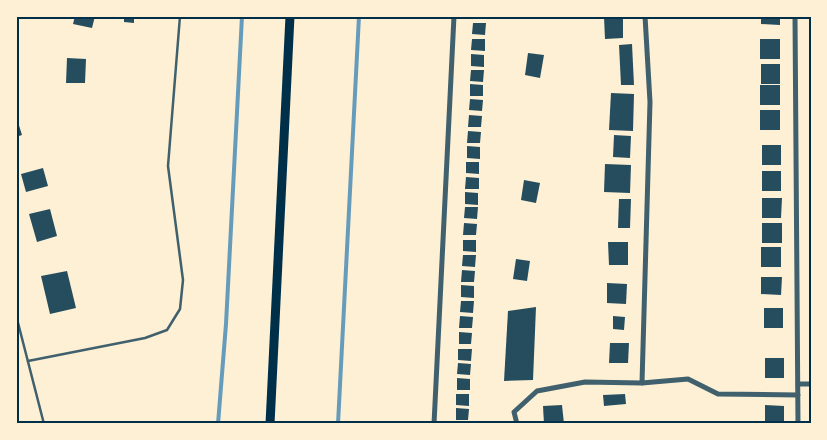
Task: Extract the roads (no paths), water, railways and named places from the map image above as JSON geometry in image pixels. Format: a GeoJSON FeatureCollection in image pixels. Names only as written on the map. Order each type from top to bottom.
{"type":"FeatureCollection","features":[{"type":"Feature","properties":{"kind":"highway"},"geometry":{"type":"LineString","coordinates":[[270,424],[290,16]]}},
{"type":"Feature","properties":{"kind":"street"},"geometry":{"type":"LineString","coordinates":[[434,424],[454,16]]}},
{"type":"Feature","properties":{"kind":"street"},"geometry":{"type":"LineString","coordinates":[[642,384],[650,102],[645,16]]}},
{"type":"Feature","properties":{"kind":"street"},"geometry":{"type":"LineString","coordinates":[[795,16],[798,424]]}},
{"type":"Feature","properties":{"kind":"street"},"geometry":{"type":"LineString","coordinates":[[517,424],[514,412],[537,391],[585,382],[642,384],[688,379],[718,394],[798,395]]}},
{"type":"Feature","properties":{"kind":"street"},"geometry":{"type":"LineString","coordinates":[[798,384],[811,384]]}},
{"type":"Feature","properties":{"kind":"lane"},"geometry":{"type":"LineString","coordinates":[[28,361],[145,338],[167,330],[180,309],[183,280],[168,166],[180,16]]}},
{"type":"Feature","properties":{"kind":"lane"},"geometry":{"type":"LineString","coordinates":[[16,315],[44,424]]}},
{"type":"Feature","properties":{"kind":"waterway"},"geometry":{"type":"LineString","coordinates":[[218,424],[226,324],[242,16]]}},
{"type":"Feature","properties":{"kind":"waterway"},"geometry":{"type":"LineString","coordinates":[[338,424],[359,16]]}}]}
